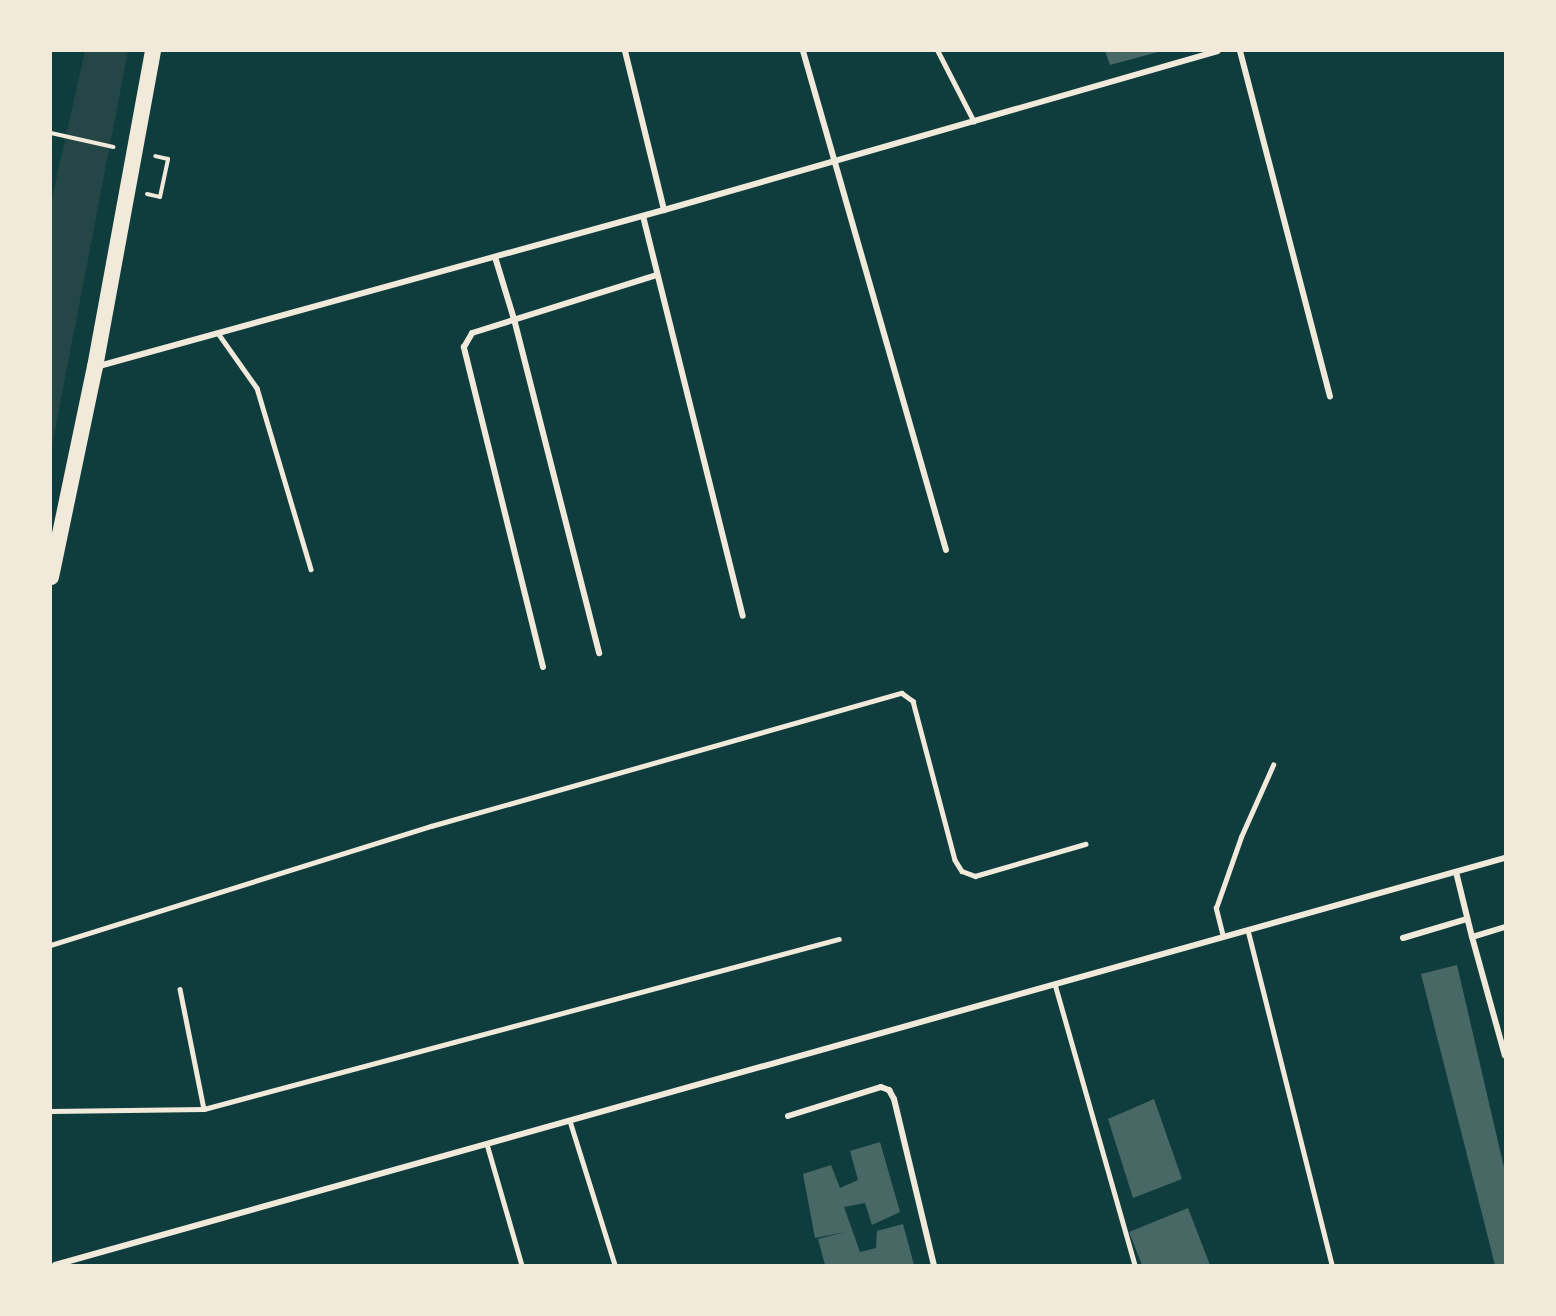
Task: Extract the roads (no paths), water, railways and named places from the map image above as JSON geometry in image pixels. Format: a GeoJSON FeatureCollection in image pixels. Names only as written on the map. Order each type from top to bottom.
{"type":"FeatureCollection","features":[{"type":"Feature","properties":{"kind":"highway"},"geometry":{"type":"LineString","coordinates":[[51,576],[95,367],[153,51]]}},
{"type":"Feature","properties":{"kind":"street"},"geometry":{"type":"LineString","coordinates":[[625,51],[664,210]]}},
{"type":"Feature","properties":{"kind":"street"},"geometry":{"type":"LineString","coordinates":[[803,51],[946,550]]}},
{"type":"Feature","properties":{"kind":"street"},"geometry":{"type":"LineString","coordinates":[[95,367],[643,216],[1218,51]]}},
{"type":"Feature","properties":{"kind":"street"},"geometry":{"type":"LineString","coordinates":[[1240,51],[1330,396]]}},
{"type":"Feature","properties":{"kind":"street"},"geometry":{"type":"LineString","coordinates":[[643,216],[743,616]]}},
{"type":"Feature","properties":{"kind":"street"},"geometry":{"type":"LineString","coordinates":[[495,257],[514,319],[599,653]]}},
{"type":"Feature","properties":{"kind":"street"},"geometry":{"type":"LineString","coordinates":[[543,667],[464,347],[472,333],[657,275]]}},
{"type":"Feature","properties":{"kind":"street"},"geometry":{"type":"LineString","coordinates":[[55,1265],[1505,858]]}},
{"type":"Feature","properties":{"kind":"street"},"geometry":{"type":"LineString","coordinates":[[1456,872],[1505,1056]]}},
{"type":"Feature","properties":{"kind":"street"},"geometry":{"type":"LineString","coordinates":[[1402,938],[1467,919]]}},
{"type":"Feature","properties":{"kind":"street"},"geometry":{"type":"LineString","coordinates":[[1472,937],[1505,927]]}},
{"type":"Feature","properties":{"kind":"street"},"geometry":{"type":"LineString","coordinates":[[788,1116],[881,1087],[888,1090],[894,1099],[934,1265]]}},
{"type":"Feature","properties":{"kind":"lane"},"geometry":{"type":"LineString","coordinates":[[938,51],[974,121]]}},
{"type":"Feature","properties":{"kind":"lane"},"geometry":{"type":"LineString","coordinates":[[218,333],[257,388],[311,568]]}},
{"type":"Feature","properties":{"kind":"lane"},"geometry":{"type":"LineString","coordinates":[[51,945],[431,826],[902,693],[913,701],[955,860],[962,871],[975,876],[1085,844]]}},
{"type":"Feature","properties":{"kind":"lane"},"geometry":{"type":"LineString","coordinates":[[1223,937],[1216,908],[1241,837],[1273,765]]}},
{"type":"Feature","properties":{"kind":"lane"},"geometry":{"type":"LineString","coordinates":[[1248,930],[1332,1265]]}},
{"type":"Feature","properties":{"kind":"lane"},"geometry":{"type":"LineString","coordinates":[[51,1111],[204,1109],[839,939]]}},
{"type":"Feature","properties":{"kind":"lane"},"geometry":{"type":"LineString","coordinates":[[1055,984],[1135,1265]]}},
{"type":"Feature","properties":{"kind":"lane"},"geometry":{"type":"LineString","coordinates":[[180,989],[204,1109]]}},
{"type":"Feature","properties":{"kind":"lane"},"geometry":{"type":"LineString","coordinates":[[570,1121],[615,1265]]}},
{"type":"Feature","properties":{"kind":"lane"},"geometry":{"type":"LineString","coordinates":[[487,1144],[522,1265]]}}]}
